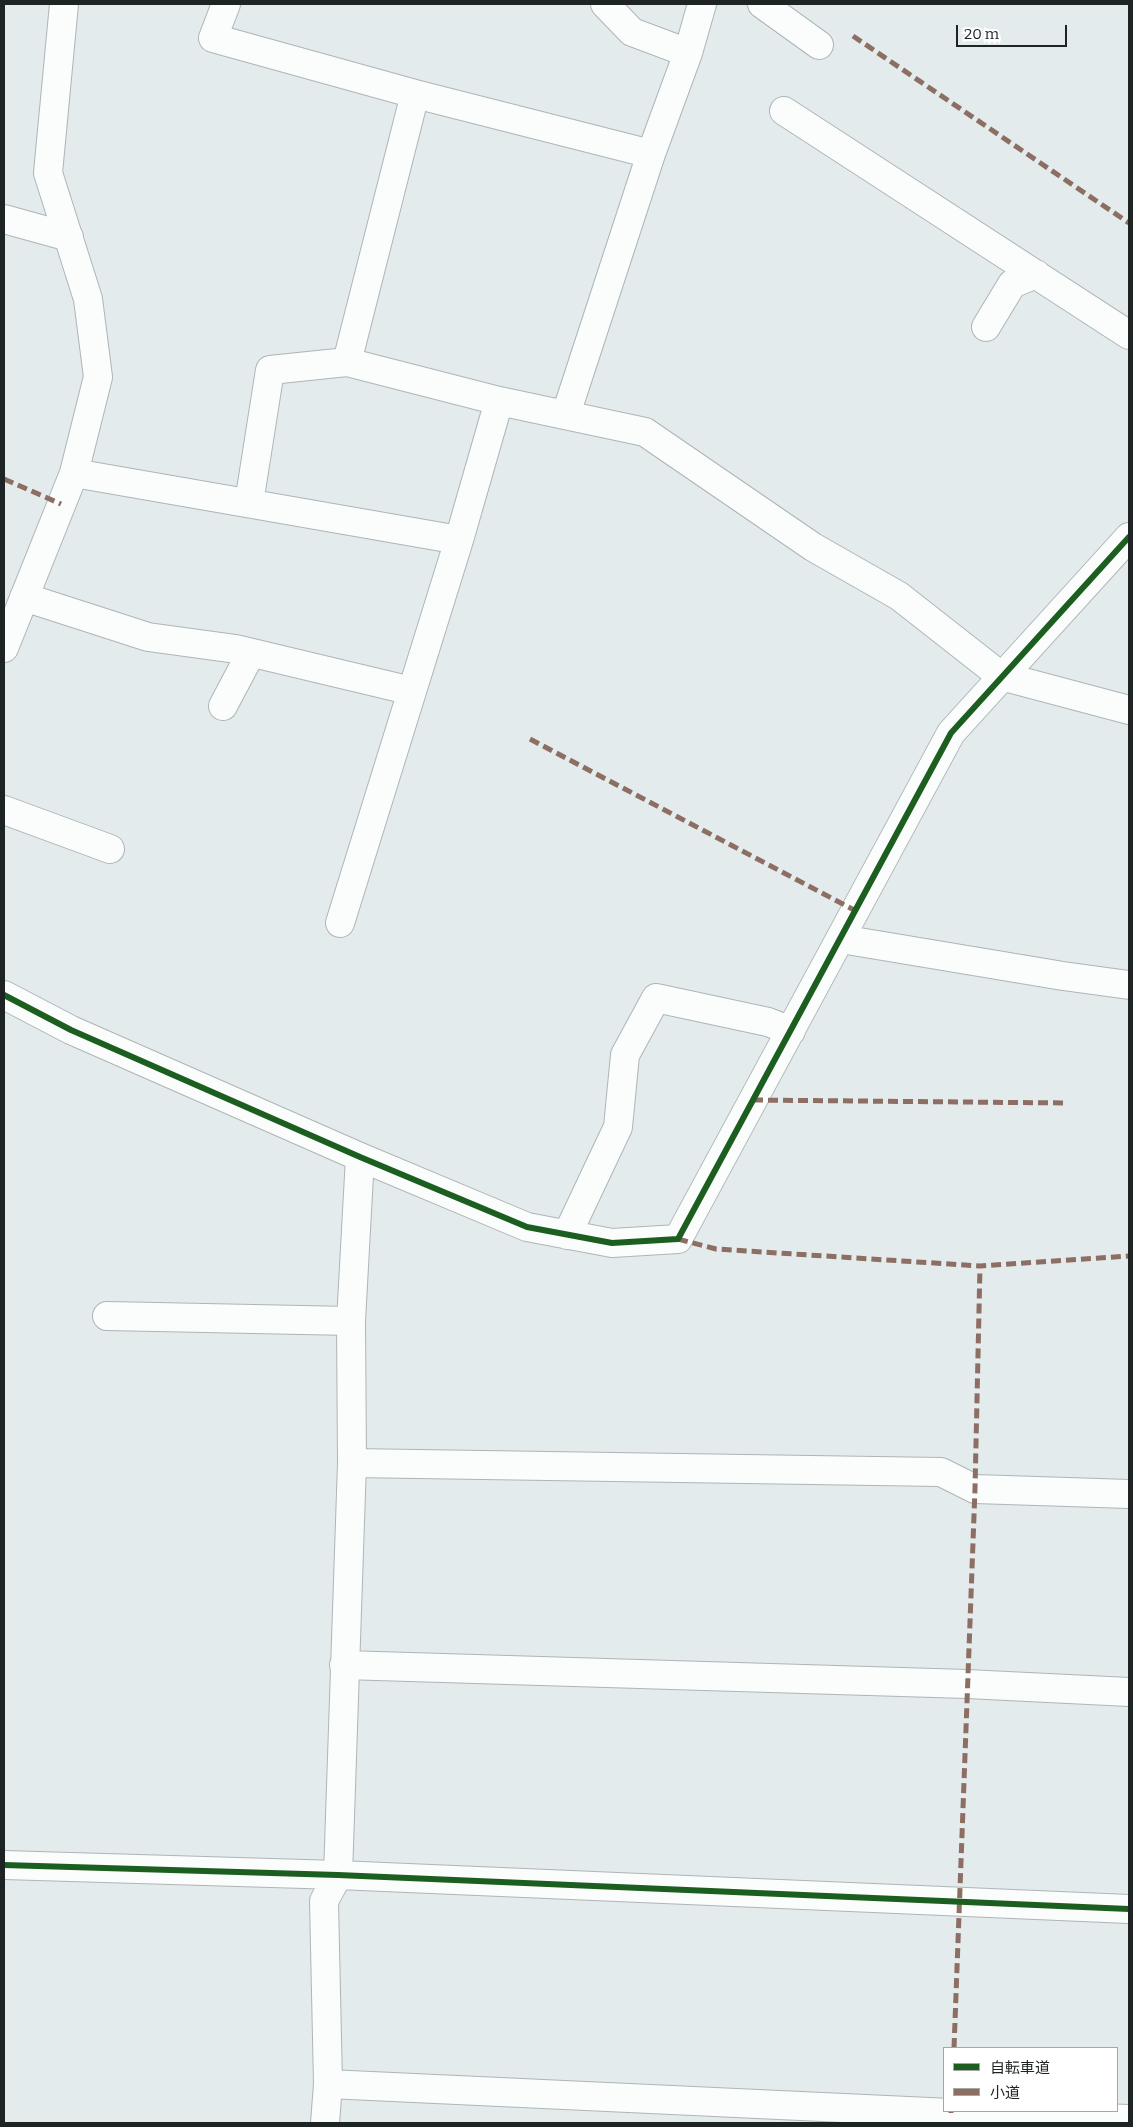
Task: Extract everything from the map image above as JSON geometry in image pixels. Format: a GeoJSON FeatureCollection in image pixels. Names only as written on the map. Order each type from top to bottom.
{"type":"FeatureCollection","features":[{"type":"Feature","properties":{"kind":"street"},"geometry":{"type":"LineString","coordinates":[[4,648],[74,473],[98,377],[88,299],[48,173],[64,4]]}},
{"type":"Feature","properties":{"kind":"street"},"geometry":{"type":"LineString","coordinates":[[226,4],[213,38],[415,94],[651,154]]}},
{"type":"Feature","properties":{"kind":"street"},"geometry":{"type":"LineString","coordinates":[[605,4],[632,32],[688,53]]}},
{"type":"Feature","properties":{"kind":"street"},"geometry":{"type":"LineString","coordinates":[[566,414],[651,154],[688,53],[702,4]]}},
{"type":"Feature","properties":{"kind":"street"},"geometry":{"type":"LineString","coordinates":[[762,4],[820,45]]}},
{"type":"Feature","properties":{"kind":"street"},"geometry":{"type":"LineString","coordinates":[[347,362],[415,94]]}},
{"type":"Feature","properties":{"kind":"street"},"geometry":{"type":"LineString","coordinates":[[784,111],[1129,336]]}},
{"type":"Feature","properties":{"kind":"street"},"geometry":{"type":"LineString","coordinates":[[4,219],[69,237]]}},
{"type":"Feature","properties":{"kind":"street"},"geometry":{"type":"LineString","coordinates":[[986,327],[1012,284],[1036,274]]}},
{"type":"Feature","properties":{"kind":"street"},"geometry":{"type":"LineString","coordinates":[[250,503],[270,370],[347,362],[499,401],[645,432],[813,547],[899,596],[1001,676],[1129,710]]}},
{"type":"Feature","properties":{"kind":"street"},"geometry":{"type":"LineString","coordinates":[[340,923],[459,540],[499,401]]}},
{"type":"Feature","properties":{"kind":"street"},"geometry":{"type":"LineString","coordinates":[[74,473],[459,540]]}},
{"type":"Feature","properties":{"kind":"street"},"geometry":{"type":"LineString","coordinates":[[4,995],[71,1030],[360,1157],[527,1227],[612,1243],[678,1239],[951,734],[1001,676],[1129,537]]}},
{"type":"Feature","properties":{"kind":"street"},"geometry":{"type":"LineString","coordinates":[[24,597],[148,637],[251,653],[412,691]]}},
{"type":"Feature","properties":{"kind":"street"},"geometry":{"type":"LineString","coordinates":[[223,706],[251,653]]}},
{"type":"Feature","properties":{"kind":"street"},"geometry":{"type":"LineString","coordinates":[[4,810],[110,849]]}},
{"type":"Feature","properties":{"kind":"street"},"geometry":{"type":"LineString","coordinates":[[841,939],[1063,976],[1129,985]]}},
{"type":"Feature","properties":{"kind":"street"},"geometry":{"type":"LineString","coordinates":[[568,1235],[618,1127],[625,1055],[656,998],[768,1022],[791,1031]]}},
{"type":"Feature","properties":{"kind":"street"},"geometry":{"type":"LineString","coordinates":[[325,2123],[328,2084],[324,1901],[338,1875],[352,1462],[350,1321],[360,1157]]}},
{"type":"Feature","properties":{"kind":"street"},"geometry":{"type":"LineString","coordinates":[[107,1316],[350,1321]]}},
{"type":"Feature","properties":{"kind":"street"},"geometry":{"type":"LineString","coordinates":[[352,1462],[941,1472],[975,1488],[1129,1494]]}},
{"type":"Feature","properties":{"kind":"street"},"geometry":{"type":"LineString","coordinates":[[344,1665],[957,1684],[1129,1692]]}},
{"type":"Feature","properties":{"kind":"street"},"geometry":{"type":"LineString","coordinates":[[4,1865],[338,1875],[1129,1909]]}},
{"type":"Feature","properties":{"kind":"street"},"geometry":{"type":"LineString","coordinates":[[328,2084],[951,2118],[1129,2119]]}},
{"type":"Feature","properties":{"kind":"marked path"},"geometry":{"type":"LineString","coordinates":[[853,36],[1129,223]]}},
{"type":"Feature","properties":{"kind":"marked path"},"geometry":{"type":"LineString","coordinates":[[4,479],[61,504]]}},
{"type":"Feature","properties":{"kind":"marked path"},"geometry":{"type":"LineString","coordinates":[[530,739],[856,911]]}},
{"type":"Feature","properties":{"kind":"marked path"},"geometry":{"type":"LineString","coordinates":[[753,1100],[1068,1103]]}},
{"type":"Feature","properties":{"kind":"marked path"},"geometry":{"type":"LineString","coordinates":[[678,1239],[716,1249],[980,1266],[1129,1256]]}},
{"type":"Feature","properties":{"kind":"marked path"},"geometry":{"type":"LineString","coordinates":[[954,2047],[975,1489],[980,1266]]}},
{"type":"Feature","properties":{"kind":"cycle path"},"geometry":{"type":"LineString","coordinates":[[4,995],[71,1030],[360,1157],[527,1227],[612,1243],[678,1239],[951,733],[1129,537]]}},
{"type":"Feature","properties":{"kind":"cycle path"},"geometry":{"type":"LineString","coordinates":[[4,1865],[338,1875],[1129,1909]]}}]}
